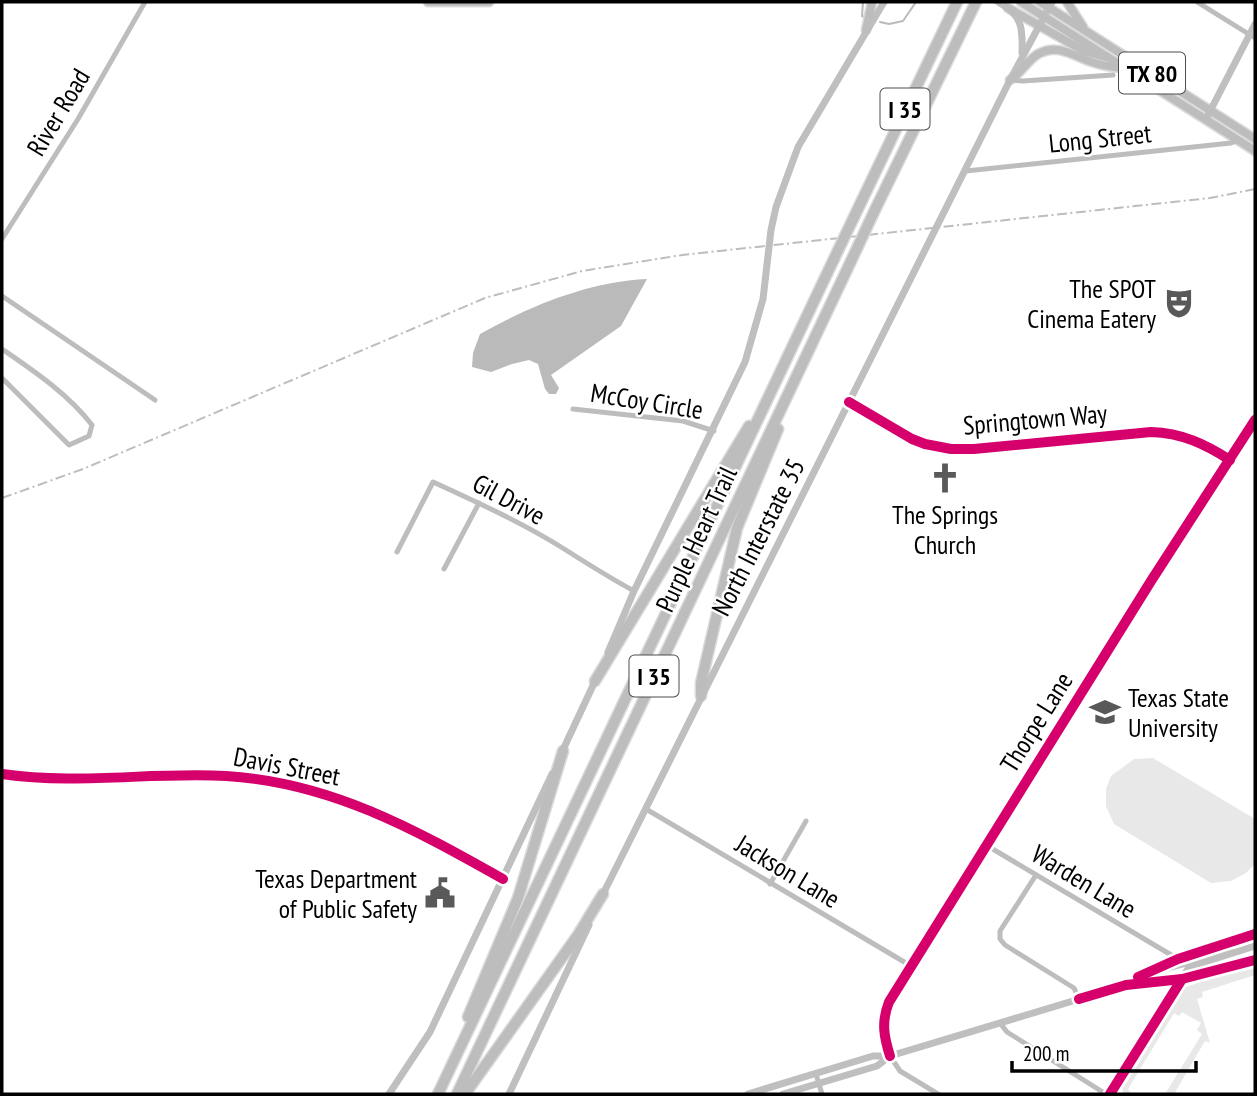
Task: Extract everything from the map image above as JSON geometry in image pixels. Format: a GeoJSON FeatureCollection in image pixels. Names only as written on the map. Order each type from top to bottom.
{"type":"FeatureCollection","features":[{"type":"Feature","properties":{"kind":"highway","name":"Purple Heart Trail"},"geometry":{"type":"LineString","coordinates":[[437,1094],[957,2]]}},
{"type":"Feature","properties":{"kind":"highway","name":"Purple Heart Trail"},"geometry":{"type":"LineString","coordinates":[[457,1094],[976,2]]}},
{"type":"Feature","properties":{"kind":"highway"},"geometry":{"type":"LineString","coordinates":[[701,696],[701,683],[737,528],[803,363]]}},
{"type":"Feature","properties":{"kind":"highway"},"geometry":{"type":"LineString","coordinates":[[595,681],[768,396]]}},
{"type":"Feature","properties":{"kind":"highway"},"geometry":{"type":"LineString","coordinates":[[437,1094],[518,898],[563,751]]}},
{"type":"Feature","properties":{"kind":"highway"},"geometry":{"type":"LineString","coordinates":[[465,1094],[578,935],[603,894]]}},
{"type":"Feature","properties":{"kind":"main road"},"geometry":{"type":"LineString","coordinates":[[428,2],[489,2]]}},
{"type":"Feature","properties":{"kind":"main road"},"geometry":{"type":"LineString","coordinates":[[866,30],[872,2]]}},
{"type":"Feature","properties":{"kind":"main road"},"geometry":{"type":"LineString","coordinates":[[388,1094],[430,1032],[563,751],[634,592],[714,431],[753,338],[763,299],[771,230],[786,175],[798,146],[884,2]]}},
{"type":"Feature","properties":{"kind":"main road"},"geometry":{"type":"LineString","coordinates":[[998,2],[1084,51],[1132,66],[1166,88],[1183,93]]}},
{"type":"Feature","properties":{"kind":"main road","name":"TX 80"},"geometry":{"type":"LineString","coordinates":[[1021,2],[1128,69],[1255,139]]}},
{"type":"Feature","properties":{"kind":"main road","name":"TX 80"},"geometry":{"type":"LineString","coordinates":[[1040,2],[1051,4],[1087,32],[1183,93],[1255,151]]}},
{"type":"Feature","properties":{"kind":"main road"},"geometry":{"type":"LineString","coordinates":[[1067,2],[1087,32]]}},
{"type":"Feature","properties":{"kind":"main road","name":"North Interstate 35"},"geometry":{"type":"LineString","coordinates":[[509,1094],[603,894],[701,696],[1010,80],[1051,4]]}},
{"type":"Feature","properties":{"kind":"main road"},"geometry":{"type":"LineString","coordinates":[[1008,8],[1019,19],[1022,27],[1022,57]]}},
{"type":"Feature","properties":{"kind":"main road"},"geometry":{"type":"LineString","coordinates":[[1208,115],[1253,37],[1255,24]]}},
{"type":"Feature","properties":{"kind":"main road"},"geometry":{"type":"LineString","coordinates":[[1010,80],[1022,72],[1038,54],[1056,49],[1066,50],[1095,64],[1128,69]]}},
{"type":"Feature","properties":{"kind":"main road","name":"Thorpe Lane"},"geometry":{"type":"LineString","coordinates":[[890,1056],[884,1034],[885,1012],[911,966],[1151,581],[1255,421]]}},
{"type":"Feature","properties":{"kind":"main road"},"geometry":{"type":"LineString","coordinates":[[1126,985],[1178,959],[1255,934]]}},
{"type":"Feature","properties":{"kind":"main road"},"geometry":{"type":"LineString","coordinates":[[1108,1094],[1189,967],[1255,946]]}},
{"type":"Feature","properties":{"kind":"main road"},"geometry":{"type":"LineString","coordinates":[[1138,977],[1220,952],[1245,949]]}},
{"type":"Feature","properties":{"kind":"main road"},"geometry":{"type":"LineString","coordinates":[[748,1094],[873,1056],[890,1056],[1126,985],[1182,979],[1253,960]]}},
{"type":"Feature","properties":{"kind":"main road"},"geometry":{"type":"LineString","coordinates":[[783,1094],[881,1064],[890,1056]]}},
{"type":"Feature","properties":{"kind":"main road"},"geometry":{"type":"LineString","coordinates":[[762,1094],[790,1086],[793,1080]]}},
{"type":"Feature","properties":{"kind":"street","name":"River Road"},"geometry":{"type":"LineString","coordinates":[[2,239],[71,130],[145,2]]}},
{"type":"Feature","properties":{"kind":"street"},"geometry":{"type":"LineString","coordinates":[[1197,2],[1253,37]]}},
{"type":"Feature","properties":{"kind":"street"},"geometry":{"type":"LineString","coordinates":[[1010,80],[1113,75]]}},
{"type":"Feature","properties":{"kind":"street","name":"Long Street"},"geometry":{"type":"LineString","coordinates":[[966,171],[1231,143],[1238,140]]}},
{"type":"Feature","properties":{"kind":"street"},"geometry":{"type":"LineString","coordinates":[[2,296],[155,400]]}},
{"type":"Feature","properties":{"kind":"street"},"geometry":{"type":"LineString","coordinates":[[2,349],[30,368],[80,410],[92,425],[89,436],[69,445],[2,378]]}},
{"type":"Feature","properties":{"kind":"street","name":"Springtown Way"},"geometry":{"type":"LineString","coordinates":[[849,402],[912,439],[936,447],[974,449],[1152,432],[1174,434],[1199,442],[1230,460]]}},
{"type":"Feature","properties":{"kind":"street","name":"McCoy Circle"},"geometry":{"type":"LineString","coordinates":[[573,409],[683,421],[714,431]]}},
{"type":"Feature","properties":{"kind":"street","name":"Gil Drive"},"geometry":{"type":"LineString","coordinates":[[397,552],[433,482],[479,503],[569,552],[584,564],[634,592]]}},
{"type":"Feature","properties":{"kind":"street"},"geometry":{"type":"LineString","coordinates":[[444,569],[479,503]]}},
{"type":"Feature","properties":{"kind":"street","name":"Davis Street"},"geometry":{"type":"LineString","coordinates":[[2,774],[58,779],[226,776],[310,790],[351,802],[401,823],[503,880]]}},
{"type":"Feature","properties":{"kind":"street","name":"Jackson Lane"},"geometry":{"type":"LineString","coordinates":[[646,809],[911,966]]}},
{"type":"Feature","properties":{"kind":"street"},"geometry":{"type":"LineString","coordinates":[[770,884],[806,821]]}},
{"type":"Feature","properties":{"kind":"street","name":"Warden Lane"},"geometry":{"type":"LineString","coordinates":[[986,845],[1178,959]]}},
{"type":"Feature","properties":{"kind":"street"},"geometry":{"type":"LineString","coordinates":[[1036,876],[1000,931],[1000,939],[1005,945],[1074,988],[1079,999]]}},
{"type":"Feature","properties":{"kind":"street"},"geometry":{"type":"LineString","coordinates":[[1160,967],[1164,961],[1162,951]]}},
{"type":"Feature","properties":{"kind":"street"},"geometry":{"type":"LineString","coordinates":[[1000,1023],[1007,1031],[1108,1094]]}},
{"type":"Feature","properties":{"kind":"street"},"geometry":{"type":"LineString","coordinates":[[890,1056],[900,1071],[938,1094]]}},
{"type":"Feature","properties":{"kind":"street"},"geometry":{"type":"LineString","coordinates":[[816,1074],[822,1094]]}},
{"type":"Feature","properties":{"kind":"shaded area"},"geometry":{"type":"Polygon","coordinates":[[[647,279],[621,326],[551,375],[559,388],[556,394],[549,394],[545,389],[538,364],[529,360],[491,372],[472,367],[473,353],[480,334],[500,323],[582,290],[647,279]]]}},
{"type":"Feature","properties":{"kind":"shaded area"},"geometry":{"type":"Polygon","coordinates":[[[1153,758],[1255,819],[1255,864],[1246,873],[1231,881],[1211,883],[1114,824],[1106,806],[1106,789],[1111,776],[1134,759],[1153,758]]]}},
{"type":"Feature","properties":{"kind":"shaded area"},"geometry":{"type":"Polygon","coordinates":[[[1255,968],[1255,975],[1202,992],[1203,997],[1197,999],[1210,1043],[1205,1041],[1174,1094],[1165,1094],[1202,1034],[1197,1030],[1201,1023],[1182,1012],[1179,1016],[1174,1013],[1128,1089],[1131,1094],[1124,1094],[1122,1090],[1185,988],[1255,968]]]}},
{"type":"Feature","properties":{"kind":"waterway"},"geometry":{"type":"LineString","coordinates":[[863,2],[864,17]]}},
{"type":"Feature","properties":{"kind":"waterway"},"geometry":{"type":"LineString","coordinates":[[880,22],[889,24],[903,21],[916,2]]}},
{"type":"Feature","properties":{"kind":"railway"},"geometry":{"type":"LineString","coordinates":[[2,498],[83,469],[485,298],[582,271],[682,255],[1210,198],[1255,189]]}},
{"type":"Feature","properties":{"kind":"cycle path"},"geometry":{"type":"LineString","coordinates":[[849,402],[912,439],[951,449],[1151,432],[1193,440],[1230,460]]}},
{"type":"Feature","properties":{"kind":"cycle path"},"geometry":{"type":"LineString","coordinates":[[890,1056],[884,1029],[889,1002],[1151,581],[1255,420]]}},
{"type":"Feature","properties":{"kind":"cycle path"},"geometry":{"type":"LineString","coordinates":[[2,774],[58,778],[198,775],[264,780],[336,798],[370,811],[404,826],[503,879]]}},
{"type":"Feature","properties":{"kind":"cycle path"},"geometry":{"type":"LineString","coordinates":[[1138,977],[1178,959],[1255,934]]}},
{"type":"Feature","properties":{"kind":"cycle path"},"geometry":{"type":"LineString","coordinates":[[1079,999],[1126,985],[1182,979],[1255,960]]}},
{"type":"Feature","properties":{"kind":"cycle path"},"geometry":{"type":"LineString","coordinates":[[1110,1094],[1182,979]]}},
{"type":"Feature","properties":{"kind":"place","name":"The SPOT Cinema Eatery"},"geometry":{"type":"Point","coordinates":[1179,303]}},
{"type":"Feature","properties":{"kind":"place","name":"The Springs Church"},"geometry":{"type":"Point","coordinates":[945,478]}},
{"type":"Feature","properties":{"kind":"place","name":"Texas State University"},"geometry":{"type":"Point","coordinates":[1105,712]}},
{"type":"Feature","properties":{"kind":"place","name":"Texas Department of Public Safety"},"geometry":{"type":"Point","coordinates":[440,893]}}]}
